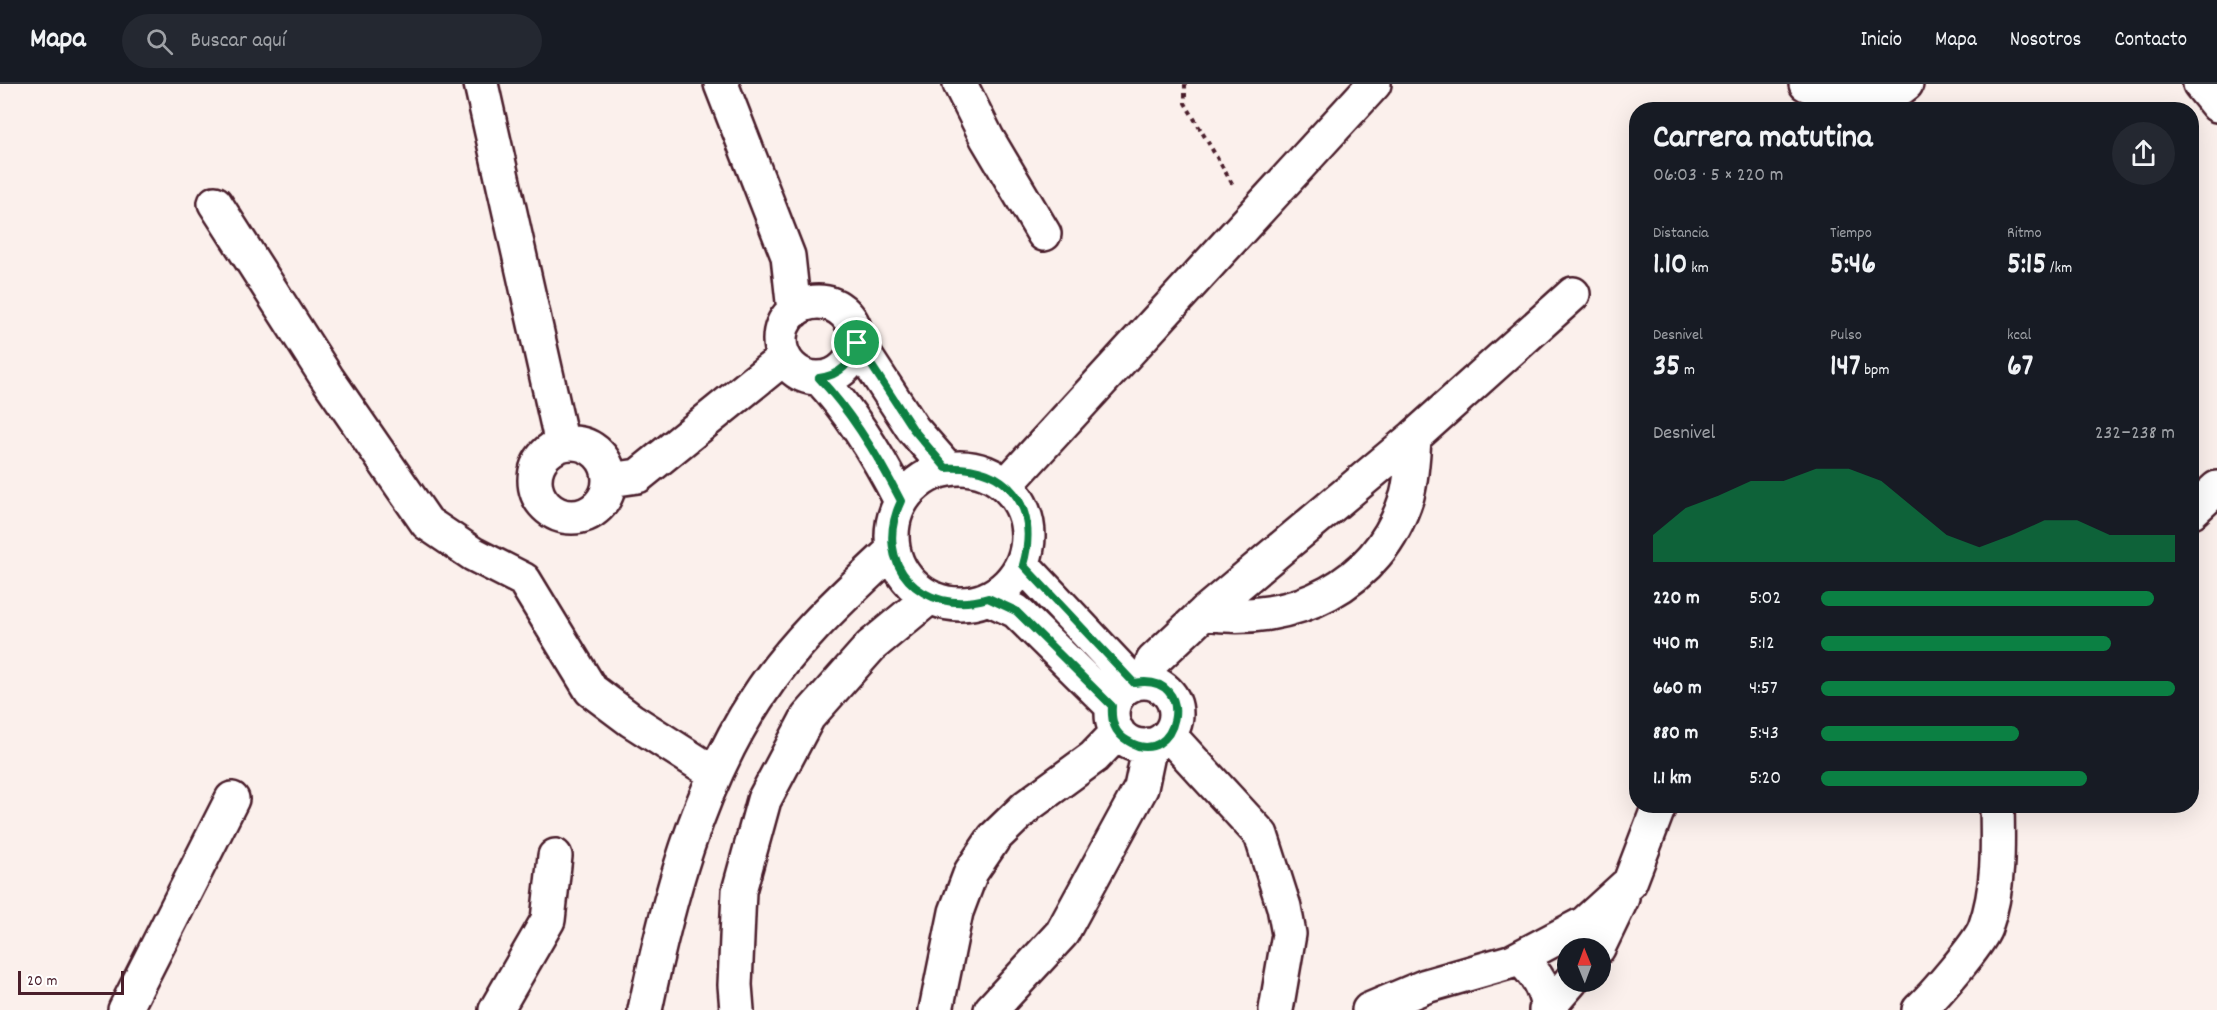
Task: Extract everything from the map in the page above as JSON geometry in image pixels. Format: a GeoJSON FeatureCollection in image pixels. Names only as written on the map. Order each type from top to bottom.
{"type":"FeatureCollection","features":[{"type":"Feature","properties":{"kind":"street"},"geometry":{"type":"LineString","coordinates":[[481,84],[562,444]]}},
{"type":"Feature","properties":{"kind":"street"},"geometry":{"type":"LineString","coordinates":[[721,84],[809,307]]}},
{"type":"Feature","properties":{"kind":"street"},"geometry":{"type":"LineString","coordinates":[[960,84],[987,138],[1044,234]]}},
{"type":"Feature","properties":{"kind":"street"},"geometry":{"type":"LineString","coordinates":[[1007,484],[1374,84]]}},
{"type":"Feature","properties":{"kind":"street"},"geometry":{"type":"LineString","coordinates":[[1806,84],[1827,93],[1871,98],[1897,92],[1906,84]]}},
{"type":"Feature","properties":{"kind":"street"},"geometry":{"type":"LineString","coordinates":[[2200,84],[2217,105]]}},
{"type":"Feature","properties":{"kind":"street"},"geometry":{"type":"LineString","coordinates":[[215,203],[327,378],[427,523],[473,554],[524,580],[591,690],[631,720],[714,772]]}},
{"type":"Feature","properties":{"kind":"street"},"geometry":{"type":"LineString","coordinates":[[936,1010],[956,912],[971,872],[994,838],[1027,806],[1094,757],[1153,661],[1204,613],[1414,437],[1573,294]]}},
{"type":"Feature","properties":{"kind":"street"},"geometry":{"type":"LineString","coordinates":[[857,343],[849,364],[831,376],[819,378],[799,374],[784,358],[781,333],[809,307],[836,306],[851,321],[857,343],[913,429],[946,468]]}},
{"type":"Feature","properties":{"kind":"street"},"geometry":{"type":"LineString","coordinates":[[610,480],[638,476],[784,358]]}},
{"type":"Feature","properties":{"kind":"street"},"geometry":{"type":"LineString","coordinates":[[819,378],[837,398],[889,476],[901,501]]}},
{"type":"Feature","properties":{"kind":"street"},"geometry":{"type":"LineString","coordinates":[[1204,613],[1232,617],[1287,611],[1314,601],[1338,588],[1360,570],[1380,548],[1407,495],[1413,466],[1414,437]]}},
{"type":"Feature","properties":{"kind":"street"},"geometry":{"type":"LineString","coordinates":[[578,442],[600,454],[607,464],[610,480],[605,499],[586,515],[574,518],[551,511],[542,502],[534,478],[537,466],[544,455],[562,444],[578,442]]}},
{"type":"Feature","properties":{"kind":"street"},"geometry":{"type":"LineString","coordinates":[[968,467],[989,473],[1007,484],[1020,501],[1028,522],[1029,544],[1023,565],[1002,590],[988,598],[969,604],[949,604],[930,597],[913,586],[900,570],[893,550],[894,516],[901,501],[913,486],[928,475],[946,468],[968,467]]}},
{"type":"Feature","properties":{"kind":"street"},"geometry":{"type":"LineString","coordinates":[[2199,505],[2217,488]]}},
{"type":"Feature","properties":{"kind":"street"},"geometry":{"type":"LineString","coordinates":[[645,1010],[662,928],[714,772],[757,697],[814,626],[893,550]]}},
{"type":"Feature","properties":{"kind":"street"},"geometry":{"type":"LineString","coordinates":[[1023,565],[1128,701],[1130,743],[1160,740],[1261,835],[1284,907],[1290,934],[1276,1010]]}},
{"type":"Feature","properties":{"kind":"street"},"geometry":{"type":"LineString","coordinates":[[737,1010],[735,985],[739,891],[764,800],[808,717],[871,646],[930,597]]}},
{"type":"Feature","properties":{"kind":"street"},"geometry":{"type":"LineString","coordinates":[[988,598],[1016,611],[1128,701]]}},
{"type":"Feature","properties":{"kind":"street"},"geometry":{"type":"LineString","coordinates":[[991,1010],[1062,933],[1141,788],[1160,740],[1174,726],[1176,705],[1164,688],[1128,701]]}},
{"type":"Feature","properties":{"kind":"street"},"geometry":{"type":"LineString","coordinates":[[124,1010],[232,799]]}},
{"type":"Feature","properties":{"kind":"street"},"geometry":{"type":"LineString","coordinates":[[1603,938],[1630,882],[1656,813]]}},
{"type":"Feature","properties":{"kind":"street"},"geometry":{"type":"LineString","coordinates":[[1919,1010],[1933,996],[1984,930],[1998,869],[1997,813]]}},
{"type":"Feature","properties":{"kind":"street"},"geometry":{"type":"LineString","coordinates":[[496,1010],[548,920],[555,856]]}},
{"type":"Feature","properties":{"kind":"street"},"geometry":{"type":"LineString","coordinates":[[1513,961],[1585,923],[1630,882]]}},
{"type":"Feature","properties":{"kind":"street"},"geometry":{"type":"LineString","coordinates":[[1369,1010],[1426,986],[1522,960],[1535,973],[1544,989],[1547,1008]]}},
{"type":"Feature","properties":{"kind":"street"},"geometry":{"type":"LineString","coordinates":[[1547,1008],[1561,992]]}},
{"type":"Feature","properties":{"kind":"path"},"geometry":{"type":"LineString","coordinates":[[1185,84],[1185,103],[1252,217]]}},
{"type":"Feature","properties":{"kind":"route"},"geometry":{"type":"LineString","coordinates":[[857,343],[913,429],[946,468],[968,467],[989,473],[1007,484],[1020,501],[1028,522],[1029,544],[1023,565],[1134,683],[1145,681],[1155,683],[1172,696],[1176,705],[1174,726],[1169,735],[1160,742],[1150,746],[1140,746],[1130,743],[1121,736],[1114,728],[1111,717],[1112,706],[1016,611],[988,598],[969,604],[949,604],[930,597],[913,586],[900,570],[893,550],[891,533],[894,516],[901,501],[889,476],[837,398],[819,378],[840,372],[849,364],[857,343]]}}]}
